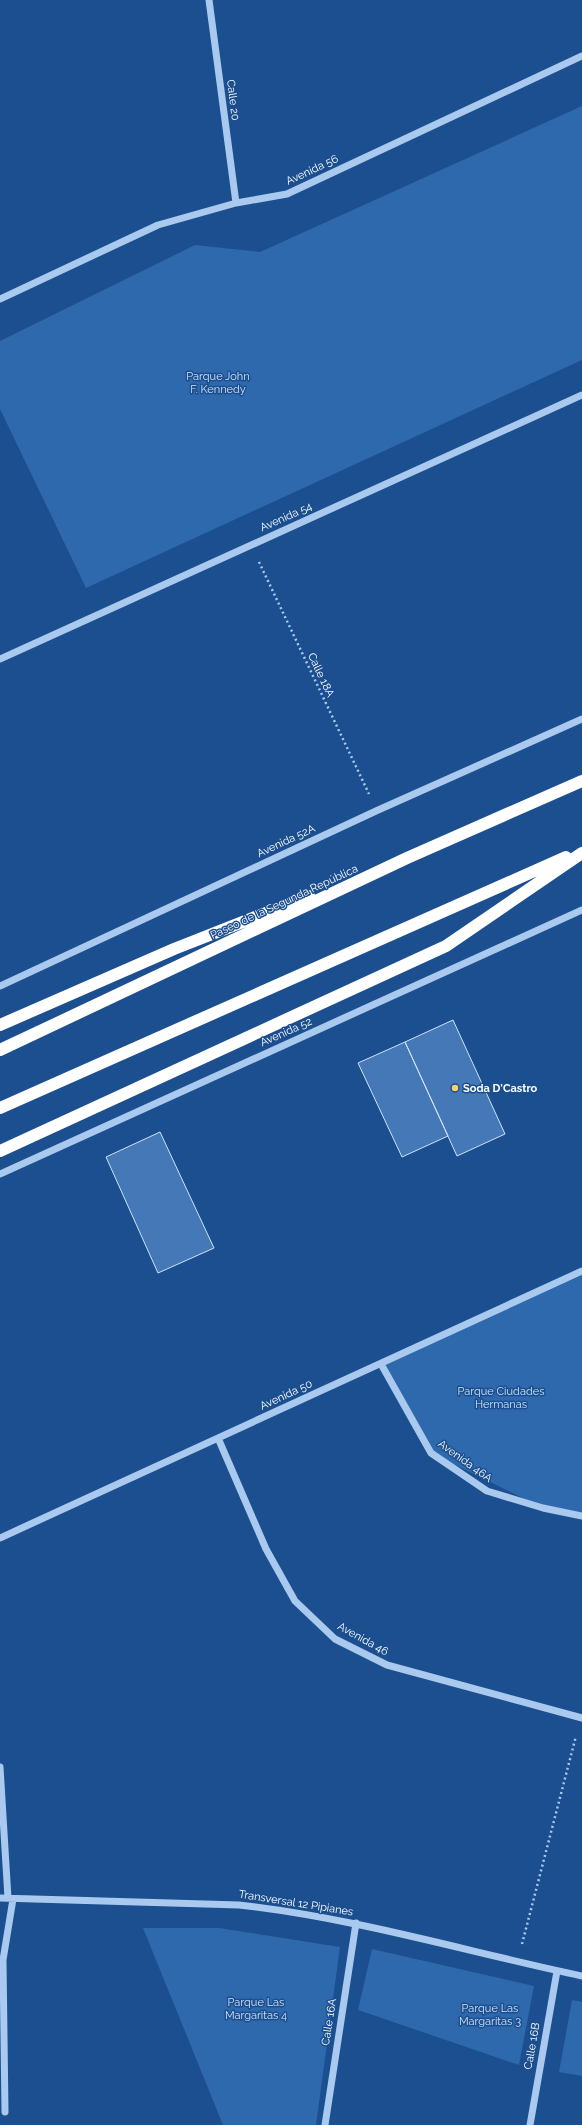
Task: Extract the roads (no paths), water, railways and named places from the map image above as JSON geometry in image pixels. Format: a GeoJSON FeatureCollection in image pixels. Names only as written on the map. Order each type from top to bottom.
{"type":"FeatureCollection","features":[{"type":"Feature","properties":{"kind":"highway","name":"Paseo de la Segunda República"},"geometry":{"type":"LineString","coordinates":[[0,1050],[407,858],[582,781]]}},
{"type":"Feature","properties":{"kind":"highway"},"geometry":{"type":"LineString","coordinates":[[0,1108],[582,851]]}},
{"type":"Feature","properties":{"kind":"highway"},"geometry":{"type":"LineString","coordinates":[[0,1151],[446,946],[582,851]]}},
{"type":"Feature","properties":{"kind":"highway"},"geometry":{"type":"LineString","coordinates":[[0,1025],[174,949],[407,858]]}},
{"type":"Feature","properties":{"kind":"street","name":"Calle 20"},"geometry":{"type":"LineString","coordinates":[[209,0],[236,203]]}},
{"type":"Feature","properties":{"kind":"street","name":"Avenida 56"},"geometry":{"type":"LineString","coordinates":[[0,299],[158,225],[236,203],[287,194],[582,56]]}},
{"type":"Feature","properties":{"kind":"street","name":"Avenida 54"},"geometry":{"type":"LineString","coordinates":[[0,659],[582,395]]}},
{"type":"Feature","properties":{"kind":"street","name":"Avenida 52A"},"geometry":{"type":"LineString","coordinates":[[0,986],[376,811],[582,719]]}},
{"type":"Feature","properties":{"kind":"street","name":"Avenida 52"},"geometry":{"type":"LineString","coordinates":[[0,1174],[582,910]]}},
{"type":"Feature","properties":{"kind":"street","name":"Avenida 50"},"geometry":{"type":"LineString","coordinates":[[0,1538],[582,1271]]}},
{"type":"Feature","properties":{"kind":"street","name":"Avenida 46A"},"geometry":{"type":"LineString","coordinates":[[381,1364],[431,1453],[487,1491],[543,1508],[582,1516]]}},
{"type":"Feature","properties":{"kind":"street","name":"Avenida 46"},"geometry":{"type":"LineString","coordinates":[[218,1438],[266,1549],[295,1601],[335,1639],[387,1665],[582,1716]]}},
{"type":"Feature","properties":{"kind":"street"},"geometry":{"type":"LineString","coordinates":[[0,1767],[10,1898],[3,1960],[6,2112]]}},
{"type":"Feature","properties":{"kind":"street","name":"Transversal 12 Pipianes"},"geometry":{"type":"LineString","coordinates":[[0,1898],[239,1904],[356,1923],[582,1976]]}},
{"type":"Feature","properties":{"kind":"street","name":"Calle 16A"},"geometry":{"type":"LineString","coordinates":[[325,2125],[356,1923]]}},
{"type":"Feature","properties":{"kind":"street","name":"Calle 16B"},"geometry":{"type":"LineString","coordinates":[[530,2125],[557,1971]]}},
{"type":"Feature","properties":{"kind":"place","name":"Soda D'Castro"},"geometry":{"type":"Point","coordinates":[455,1088]}},
{"type":"Feature","properties":{"kind":"park label","name":"Parque John F. Kennedy"},"geometry":{"type":"Point","coordinates":[218,382]}},
{"type":"Feature","properties":{"kind":"park label","name":"Parque Ciudades Hermanas"},"geometry":{"type":"Point","coordinates":[501,1397]}},
{"type":"Feature","properties":{"kind":"park label","name":"Parque Las Margaritas 4"},"geometry":{"type":"Point","coordinates":[256,2008]}},
{"type":"Feature","properties":{"kind":"park label","name":"Parque Las Margaritas 3"},"geometry":{"type":"Point","coordinates":[490,2014]}}]}
